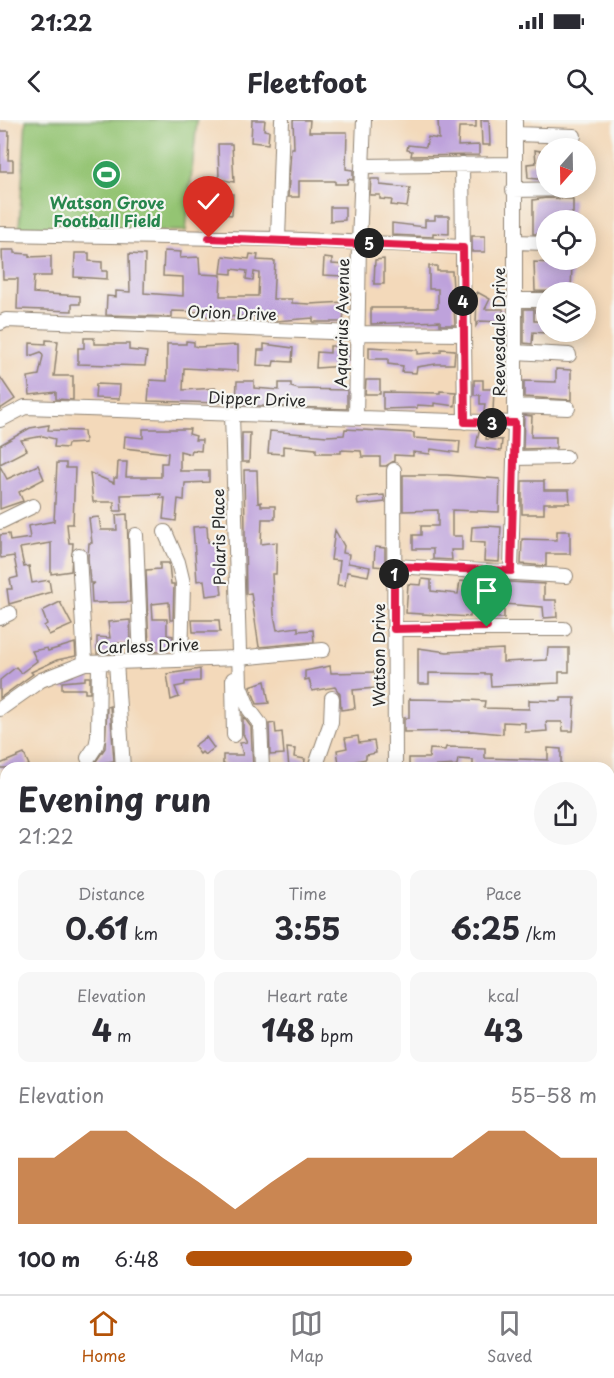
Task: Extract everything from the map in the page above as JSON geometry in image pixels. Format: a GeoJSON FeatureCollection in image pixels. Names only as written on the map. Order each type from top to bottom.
{"type":"FeatureCollection","features":[{"type":"Feature","properties":{"kind":"street"},"geometry":{"type":"LineString","coordinates":[[278,239],[282,120]]}},
{"type":"Feature","properties":{"kind":"street","name":"Aquarius Avenue"},"geometry":{"type":"LineString","coordinates":[[357,418],[359,243],[364,120]]}},
{"type":"Feature","properties":{"kind":"street"},"geometry":{"type":"LineString","coordinates":[[515,127],[574,136]]}},
{"type":"Feature","properties":{"kind":"street","name":"Reevesdale Drive"},"geometry":{"type":"LineString","coordinates":[[511,571],[515,458],[513,164],[515,127]]}},
{"type":"Feature","properties":{"kind":"street"},"geometry":{"type":"LineString","coordinates":[[462,164],[465,422]]}},
{"type":"Feature","properties":{"kind":"street"},"geometry":{"type":"LineString","coordinates":[[363,166],[513,164]]}},
{"type":"Feature","properties":{"kind":"street"},"geometry":{"type":"LineString","coordinates":[[513,190],[536,190]]}},
{"type":"Feature","properties":{"kind":"street"},"geometry":{"type":"LineString","coordinates":[[0,234],[278,239],[463,248]]}},
{"type":"Feature","properties":{"kind":"street"},"geometry":{"type":"LineString","coordinates":[[514,242],[536,243]]}},
{"type":"Feature","properties":{"kind":"street"},"geometry":{"type":"LineString","coordinates":[[514,300],[536,300]]}},
{"type":"Feature","properties":{"kind":"street","name":"Orion Drive"},"geometry":{"type":"LineString","coordinates":[[0,323],[6,320],[358,333],[463,334]]}},
{"type":"Feature","properties":{"kind":"street"},"geometry":{"type":"LineString","coordinates":[[515,352],[569,355]]}},
{"type":"Feature","properties":{"kind":"street"},"geometry":{"type":"LineString","coordinates":[[515,406],[568,408]]}},
{"type":"Feature","properties":{"kind":"street","name":"Dipper Drive"},"geometry":{"type":"LineString","coordinates":[[0,420],[25,407],[515,423]]}},
{"type":"Feature","properties":{"kind":"street","name":"Polaris Place"},"geometry":{"type":"LineString","coordinates":[[232,414],[235,658]]}},
{"type":"Feature","properties":{"kind":"street"},"geometry":{"type":"LineString","coordinates":[[515,458],[566,457]]}},
{"type":"Feature","properties":{"kind":"street","name":"Watson Drive"},"geometry":{"type":"LineString","coordinates":[[394,471],[395,762]]}},
{"type":"Feature","properties":{"kind":"street"},"geometry":{"type":"LineString","coordinates":[[0,522],[33,506]]}},
{"type":"Feature","properties":{"kind":"street"},"geometry":{"type":"LineString","coordinates":[[165,532],[178,562],[183,583],[181,660]]}},
{"type":"Feature","properties":{"kind":"street"},"geometry":{"type":"LineString","coordinates":[[136,535],[141,661]]}},
{"type":"Feature","properties":{"kind":"street"},"geometry":{"type":"LineString","coordinates":[[79,555],[85,663]]}},
{"type":"Feature","properties":{"kind":"street"},"geometry":{"type":"LineString","coordinates":[[394,566],[566,576]]}},
{"type":"Feature","properties":{"kind":"street"},"geometry":{"type":"LineString","coordinates":[[394,629],[564,629]]}},
{"type":"Feature","properties":{"kind":"street","name":"Carless Drive"},"geometry":{"type":"LineString","coordinates":[[0,709],[41,680],[85,663],[235,658],[323,650]]}},
{"type":"Feature","properties":{"kind":"street"},"geometry":{"type":"LineString","coordinates":[[234,735],[235,658]]}},
{"type":"Feature","properties":{"kind":"street"},"geometry":{"type":"LineString","coordinates":[[235,658],[240,686],[249,709],[260,724],[262,762]]}},
{"type":"Feature","properties":{"kind":"street"},"geometry":{"type":"LineString","coordinates":[[117,662],[123,762]]}},
{"type":"Feature","properties":{"kind":"street"},"geometry":{"type":"LineString","coordinates":[[88,758],[96,746],[98,737],[99,663]]}},
{"type":"Feature","properties":{"kind":"street"},"geometry":{"type":"LineString","coordinates":[[317,762],[331,722],[332,698]]}},
{"type":"Feature","properties":{"kind":"green space","name":"Watson Grove Football Field"},"geometry":{"type":"Polygon","coordinates":[[[26,120],[197,120],[186,231],[19,229],[26,120]]]}},
{"type":"Feature","properties":{"kind":"building"},"geometry":{"type":"Polygon","coordinates":[[[252,120],[265,120],[264,130],[269,131],[268,144],[251,142],[252,120]]]}},
{"type":"Feature","properties":{"kind":"building"},"geometry":{"type":"Polygon","coordinates":[[[293,120],[310,120],[309,132],[347,132],[346,169],[353,170],[353,180],[348,179],[347,184],[335,184],[335,181],[299,181],[299,197],[288,197],[291,148],[294,148],[293,120]]]}},
{"type":"Feature","properties":{"kind":"building"},"geometry":{"type":"Polygon","coordinates":[[[438,120],[476,120],[476,127],[459,127],[458,146],[479,145],[479,155],[411,156],[412,151],[407,150],[408,145],[426,147],[428,137],[439,139],[438,120]]]}},
{"type":"Feature","properties":{"kind":"building"},"geometry":{"type":"Polygon","coordinates":[[[481,120],[489,120],[490,145],[482,145],[481,120]]]}},
{"type":"Feature","properties":{"kind":"building"},"geometry":{"type":"Polygon","coordinates":[[[0,131],[9,131],[8,160],[13,160],[13,171],[0,171],[0,131]]]}},
{"type":"Feature","properties":{"kind":"building"},"geometry":{"type":"Polygon","coordinates":[[[218,144],[232,144],[234,182],[219,179],[218,144]]]}},
{"type":"Feature","properties":{"kind":"building"},"geometry":{"type":"Polygon","coordinates":[[[536,163],[536,179],[528,178],[527,164],[536,163]]]}},
{"type":"Feature","properties":{"kind":"building"},"geometry":{"type":"Polygon","coordinates":[[[371,179],[380,179],[380,185],[410,188],[407,207],[391,205],[392,200],[380,199],[380,195],[370,195],[371,179]]]}},
{"type":"Feature","properties":{"kind":"building"},"geometry":{"type":"Polygon","coordinates":[[[213,193],[233,194],[232,215],[212,213],[213,193]]]}},
{"type":"Feature","properties":{"kind":"building"},"geometry":{"type":"Polygon","coordinates":[[[573,199],[573,210],[536,210],[536,234],[533,234],[533,200],[573,199]]]}},
{"type":"Feature","properties":{"kind":"building"},"geometry":{"type":"Polygon","coordinates":[[[330,207],[345,207],[345,220],[330,221],[330,207]]]}},
{"type":"Feature","properties":{"kind":"building"},"geometry":{"type":"Polygon","coordinates":[[[435,216],[449,216],[449,234],[433,233],[433,237],[392,235],[392,223],[425,227],[425,220],[435,220],[435,216]]]}},
{"type":"Feature","properties":{"kind":"building"},"geometry":{"type":"Polygon","coordinates":[[[472,236],[485,236],[485,252],[472,252],[472,236]]]}},
{"type":"Feature","properties":{"kind":"building"},"geometry":{"type":"Polygon","coordinates":[[[2,250],[15,250],[15,253],[29,254],[29,257],[51,256],[51,276],[34,276],[33,293],[80,296],[80,304],[72,304],[72,311],[17,309],[18,279],[3,279],[2,250]]]}},
{"type":"Feature","properties":{"kind":"building"},"geometry":{"type":"Polygon","coordinates":[[[164,251],[181,252],[180,258],[199,257],[200,274],[221,275],[220,296],[258,296],[259,273],[254,272],[253,280],[246,279],[247,271],[232,269],[232,274],[221,273],[223,256],[249,259],[250,254],[258,255],[257,260],[275,261],[273,299],[292,299],[292,303],[310,304],[345,302],[343,322],[313,322],[313,318],[276,321],[276,315],[218,317],[202,316],[202,312],[172,311],[172,317],[106,315],[107,296],[116,297],[116,291],[130,292],[129,254],[145,255],[144,293],[183,296],[183,277],[163,276],[164,251]]]}},
{"type":"Feature","properties":{"kind":"building"},"geometry":{"type":"Polygon","coordinates":[[[75,253],[89,253],[89,261],[102,262],[102,271],[107,271],[107,279],[74,277],[75,253]]]}},
{"type":"Feature","properties":{"kind":"building"},"geometry":{"type":"Polygon","coordinates":[[[324,258],[332,259],[332,264],[345,265],[344,276],[323,275],[324,258]]]}},
{"type":"Feature","properties":{"kind":"building"},"geometry":{"type":"Polygon","coordinates":[[[384,259],[384,284],[374,284],[375,260],[384,259]]]}},
{"type":"Feature","properties":{"kind":"building"},"geometry":{"type":"Polygon","coordinates":[[[534,262],[536,262],[536,270],[572,270],[571,282],[536,282],[535,291],[534,262]]]}},
{"type":"Feature","properties":{"kind":"building"},"geometry":{"type":"Polygon","coordinates":[[[429,266],[437,266],[437,271],[452,271],[455,325],[440,325],[440,321],[371,324],[371,308],[438,308],[438,289],[429,289],[429,266]]]}},
{"type":"Feature","properties":{"kind":"building"},"geometry":{"type":"Polygon","coordinates":[[[477,292],[490,299],[485,309],[503,309],[504,322],[479,321],[476,326],[477,292]]]}},
{"type":"Feature","properties":{"kind":"building"},"geometry":{"type":"Polygon","coordinates":[[[524,309],[534,309],[536,332],[533,332],[532,344],[524,343],[524,309]]]}},
{"type":"Feature","properties":{"kind":"building"},"geometry":{"type":"Polygon","coordinates":[[[84,338],[94,338],[94,344],[129,344],[129,350],[147,352],[145,366],[78,364],[78,348],[84,348],[84,338]]]}},
{"type":"Feature","properties":{"kind":"building"},"geometry":{"type":"Polygon","coordinates":[[[46,340],[58,341],[54,376],[73,376],[73,400],[56,399],[56,392],[30,395],[28,377],[39,375],[43,356],[41,352],[30,356],[30,343],[46,344],[46,340]]]}},
{"type":"Feature","properties":{"kind":"building"},"geometry":{"type":"Polygon","coordinates":[[[186,341],[194,342],[194,346],[198,347],[238,345],[238,371],[184,368],[183,390],[216,388],[215,391],[220,391],[220,403],[148,401],[150,380],[167,381],[167,344],[186,344],[186,341]]]}},
{"type":"Feature","properties":{"kind":"building"},"geometry":{"type":"Polygon","coordinates":[[[264,344],[293,348],[292,362],[274,361],[273,366],[257,365],[258,350],[264,350],[264,344]]]}},
{"type":"Feature","properties":{"kind":"building"},"geometry":{"type":"Polygon","coordinates":[[[330,346],[345,346],[345,366],[316,368],[317,352],[330,353],[330,346]]]}},
{"type":"Feature","properties":{"kind":"building"},"geometry":{"type":"Polygon","coordinates":[[[369,347],[418,350],[418,354],[441,352],[441,349],[455,350],[454,364],[417,367],[416,373],[402,372],[403,366],[388,364],[388,359],[369,359],[369,347]]]}},
{"type":"Feature","properties":{"kind":"building"},"geometry":{"type":"Polygon","coordinates":[[[556,369],[571,370],[571,400],[524,397],[524,381],[556,382],[556,369]]]}},
{"type":"Feature","properties":{"kind":"building"},"geometry":{"type":"Polygon","coordinates":[[[0,377],[15,399],[0,409],[0,377]]]}},
{"type":"Feature","properties":{"kind":"building"},"geometry":{"type":"Polygon","coordinates":[[[366,380],[380,380],[380,394],[365,394],[366,380]]]}},
{"type":"Feature","properties":{"kind":"building"},"geometry":{"type":"Polygon","coordinates":[[[474,380],[483,380],[483,389],[494,389],[493,412],[484,412],[485,404],[480,404],[480,395],[474,395],[474,380]]]}},
{"type":"Feature","properties":{"kind":"building"},"geometry":{"type":"Polygon","coordinates":[[[237,381],[254,381],[254,388],[279,390],[279,383],[291,383],[291,387],[298,389],[347,390],[347,409],[236,405],[237,381]]]}},
{"type":"Feature","properties":{"kind":"building"},"geometry":{"type":"Polygon","coordinates":[[[96,384],[120,385],[119,399],[95,398],[96,384]]]}},
{"type":"Feature","properties":{"kind":"building"},"geometry":{"type":"Polygon","coordinates":[[[440,391],[456,392],[455,406],[434,403],[434,406],[417,405],[417,408],[383,409],[383,392],[440,393],[440,391]]]}},
{"type":"Feature","properties":{"kind":"building"},"geometry":{"type":"Polygon","coordinates":[[[524,415],[532,416],[531,437],[556,437],[556,448],[523,449],[524,415]]]}},
{"type":"Feature","properties":{"kind":"building"},"geometry":{"type":"Polygon","coordinates":[[[49,425],[48,430],[84,431],[85,443],[68,444],[67,448],[54,447],[55,439],[43,436],[21,440],[27,450],[0,464],[0,445],[30,428],[49,425]]]}},
{"type":"Feature","properties":{"kind":"building"},"geometry":{"type":"Polygon","coordinates":[[[143,429],[190,429],[189,434],[196,436],[195,440],[202,440],[201,451],[192,450],[191,454],[180,451],[180,471],[209,471],[209,482],[185,483],[184,500],[178,499],[176,521],[163,519],[165,498],[160,498],[161,494],[121,495],[122,511],[114,511],[114,502],[93,502],[90,473],[114,483],[114,478],[117,478],[118,462],[127,462],[126,477],[161,477],[161,463],[167,463],[168,453],[124,448],[125,436],[143,438],[143,429]]]}},
{"type":"Feature","properties":{"kind":"building"},"geometry":{"type":"Polygon","coordinates":[[[345,429],[414,433],[414,438],[460,441],[459,453],[431,449],[430,454],[413,452],[413,456],[394,455],[394,461],[386,466],[380,466],[380,457],[362,457],[361,451],[341,450],[341,453],[316,453],[316,449],[283,446],[283,454],[268,453],[270,431],[327,436],[344,435],[345,429]]]}},
{"type":"Feature","properties":{"kind":"building"},"geometry":{"type":"Polygon","coordinates":[[[479,431],[487,432],[486,439],[502,440],[501,451],[476,447],[479,431]]]}},
{"type":"Feature","properties":{"kind":"building"},"geometry":{"type":"Polygon","coordinates":[[[242,433],[250,433],[249,462],[242,462],[242,433]]]}},
{"type":"Feature","properties":{"kind":"building"},"geometry":{"type":"Polygon","coordinates":[[[57,463],[66,463],[66,468],[75,468],[73,524],[67,524],[69,543],[73,543],[71,571],[51,574],[51,543],[20,548],[24,567],[29,566],[32,583],[49,580],[51,592],[9,604],[7,589],[12,589],[10,579],[18,577],[14,556],[1,558],[0,535],[9,534],[10,541],[30,538],[28,526],[54,521],[57,463]]]}},
{"type":"Feature","properties":{"kind":"building"},"geometry":{"type":"Polygon","coordinates":[[[38,465],[44,479],[19,492],[23,501],[0,509],[0,466],[7,479],[38,465]]]}},
{"type":"Feature","properties":{"kind":"building"},"geometry":{"type":"Polygon","coordinates":[[[244,470],[257,470],[258,503],[261,502],[261,506],[275,506],[275,519],[262,519],[261,544],[277,542],[276,574],[272,574],[277,630],[298,627],[298,631],[313,630],[314,642],[259,647],[251,593],[246,594],[244,470]]]}},
{"type":"Feature","properties":{"kind":"building"},"geometry":{"type":"Polygon","coordinates":[[[403,475],[447,475],[500,479],[499,512],[452,510],[452,536],[462,536],[462,550],[451,550],[452,560],[433,559],[433,549],[413,549],[413,535],[421,535],[421,526],[438,526],[438,510],[403,511],[403,475]]]}},
{"type":"Feature","properties":{"kind":"building"},"geometry":{"type":"Polygon","coordinates":[[[522,481],[544,481],[544,490],[569,490],[570,503],[544,503],[544,514],[522,514],[522,481]]]}},
{"type":"Feature","properties":{"kind":"building"},"geometry":{"type":"Polygon","coordinates":[[[384,495],[385,502],[358,505],[357,498],[384,495]]]}},
{"type":"Feature","properties":{"kind":"building"},"geometry":{"type":"Polygon","coordinates":[[[127,514],[130,602],[92,603],[91,585],[95,583],[90,583],[88,558],[89,543],[92,543],[89,518],[99,517],[101,530],[117,530],[116,515],[127,514]]]}},
{"type":"Feature","properties":{"kind":"building"},"geometry":{"type":"Polygon","coordinates":[[[207,526],[208,542],[216,542],[222,594],[206,596],[204,580],[197,581],[193,527],[207,526]]]}},
{"type":"Feature","properties":{"kind":"building"},"geometry":{"type":"Polygon","coordinates":[[[472,527],[501,527],[499,562],[484,561],[485,543],[471,542],[472,527]]]}},
{"type":"Feature","properties":{"kind":"building"},"geometry":{"type":"Polygon","coordinates":[[[335,530],[344,546],[343,553],[349,554],[348,563],[370,567],[368,576],[347,572],[345,586],[337,585],[340,561],[331,560],[335,530]]]}},
{"type":"Feature","properties":{"kind":"building"},"geometry":{"type":"Polygon","coordinates":[[[557,531],[570,531],[570,554],[546,554],[546,566],[521,564],[522,539],[557,540],[557,531]]]}},
{"type":"Feature","properties":{"kind":"building"},"geometry":{"type":"Polygon","coordinates":[[[375,547],[385,548],[385,567],[374,566],[375,547]]]}},
{"type":"Feature","properties":{"kind":"building"},"geometry":{"type":"Polygon","coordinates":[[[160,563],[169,563],[171,584],[174,584],[173,620],[170,620],[169,602],[152,604],[153,619],[167,619],[167,635],[173,636],[172,647],[167,647],[167,651],[154,652],[154,647],[149,647],[146,570],[160,569],[160,563]]]}},
{"type":"Feature","properties":{"kind":"building"},"geometry":{"type":"Polygon","coordinates":[[[422,579],[431,580],[431,591],[458,594],[460,581],[470,582],[469,594],[489,595],[491,581],[544,584],[544,600],[556,600],[557,617],[544,618],[543,607],[504,604],[504,618],[491,618],[491,609],[472,607],[470,617],[406,613],[408,584],[421,585],[422,579]]]}},
{"type":"Feature","properties":{"kind":"building"},"geometry":{"type":"Polygon","coordinates":[[[60,602],[72,625],[49,635],[44,626],[47,624],[42,611],[60,602]]]}},
{"type":"Feature","properties":{"kind":"building"},"geometry":{"type":"Polygon","coordinates":[[[130,620],[131,644],[118,643],[118,653],[97,654],[97,637],[110,638],[108,622],[130,620]]]}},
{"type":"Feature","properties":{"kind":"building"},"geometry":{"type":"Polygon","coordinates":[[[192,620],[219,620],[220,632],[193,632],[192,620]]]}},
{"type":"Feature","properties":{"kind":"building"},"geometry":{"type":"Polygon","coordinates":[[[75,643],[76,656],[57,660],[31,672],[33,674],[0,698],[0,680],[16,667],[21,673],[37,661],[32,651],[47,648],[48,651],[75,643]]]}},
{"type":"Feature","properties":{"kind":"building"},"geometry":{"type":"Polygon","coordinates":[[[418,648],[447,652],[503,649],[503,662],[547,660],[548,648],[569,648],[569,672],[559,672],[559,683],[491,686],[490,674],[429,673],[429,684],[418,684],[418,648]]]}},
{"type":"Feature","properties":{"kind":"building"},"geometry":{"type":"Polygon","coordinates":[[[330,666],[331,673],[375,672],[376,688],[353,690],[355,708],[341,710],[340,694],[335,687],[312,691],[309,679],[305,680],[305,671],[330,666]]]}},
{"type":"Feature","properties":{"kind":"building"},"geometry":{"type":"Polygon","coordinates":[[[200,669],[200,681],[185,682],[185,685],[175,687],[179,697],[171,700],[167,674],[200,669]]]}},
{"type":"Feature","properties":{"kind":"building"},"geometry":{"type":"Polygon","coordinates":[[[85,677],[90,677],[90,693],[85,693],[85,689],[62,689],[62,682],[85,680],[85,677]]]}},
{"type":"Feature","properties":{"kind":"building"},"geometry":{"type":"Polygon","coordinates":[[[265,681],[269,703],[257,704],[250,686],[265,681]]]}},
{"type":"Feature","properties":{"kind":"building"},"geometry":{"type":"Polygon","coordinates":[[[561,698],[575,698],[573,731],[563,731],[562,722],[546,722],[547,731],[525,732],[525,723],[503,722],[503,734],[472,731],[404,732],[404,718],[409,718],[409,699],[485,701],[484,708],[529,709],[529,700],[561,701],[561,698]]]}},
{"type":"Feature","properties":{"kind":"building"},"geometry":{"type":"Polygon","coordinates":[[[110,706],[114,761],[95,762],[105,748],[107,707],[110,706]]]}},
{"type":"Feature","properties":{"kind":"building"},"geometry":{"type":"Polygon","coordinates":[[[243,716],[251,727],[253,762],[223,762],[223,755],[243,755],[240,743],[247,742],[243,734],[243,716]]]}},
{"type":"Feature","properties":{"kind":"building"},"geometry":{"type":"Polygon","coordinates":[[[275,723],[276,733],[282,732],[284,754],[270,755],[269,724],[275,723]]]}},
{"type":"Feature","properties":{"kind":"building"},"geometry":{"type":"Polygon","coordinates":[[[358,736],[359,743],[374,741],[376,753],[366,755],[366,759],[356,762],[339,762],[337,750],[347,748],[345,738],[358,736]]]}},
{"type":"Feature","properties":{"kind":"building"},"geometry":{"type":"Polygon","coordinates":[[[206,737],[214,748],[205,755],[202,752],[200,754],[194,746],[206,737]]]}},
{"type":"Feature","properties":{"kind":"building"},"geometry":{"type":"Polygon","coordinates":[[[446,747],[485,748],[485,758],[548,760],[548,748],[561,749],[561,762],[473,762],[473,760],[458,759],[458,762],[409,762],[409,758],[429,758],[430,749],[445,750],[446,747]]]}},
{"type":"Feature","properties":{"kind":"building"},"geometry":{"type":"Polygon","coordinates":[[[287,748],[295,749],[294,757],[305,759],[305,762],[288,762],[287,748]]]}},
{"type":"Feature","properties":{"kind":"building"},"geometry":{"type":"Polygon","coordinates":[[[24,754],[28,762],[5,762],[24,754]]]}},
{"type":"Feature","properties":{"kind":"place","name":"Watson Grove Football Field"},"geometry":{"type":"Point","coordinates":[107,174]}},
{"type":"Feature","properties":{"kind":"route"},"geometry":{"type":"LineString","coordinates":[[209,238],[463,248],[465,422],[515,423],[511,571],[394,566],[394,629],[487,627]]}}]}
